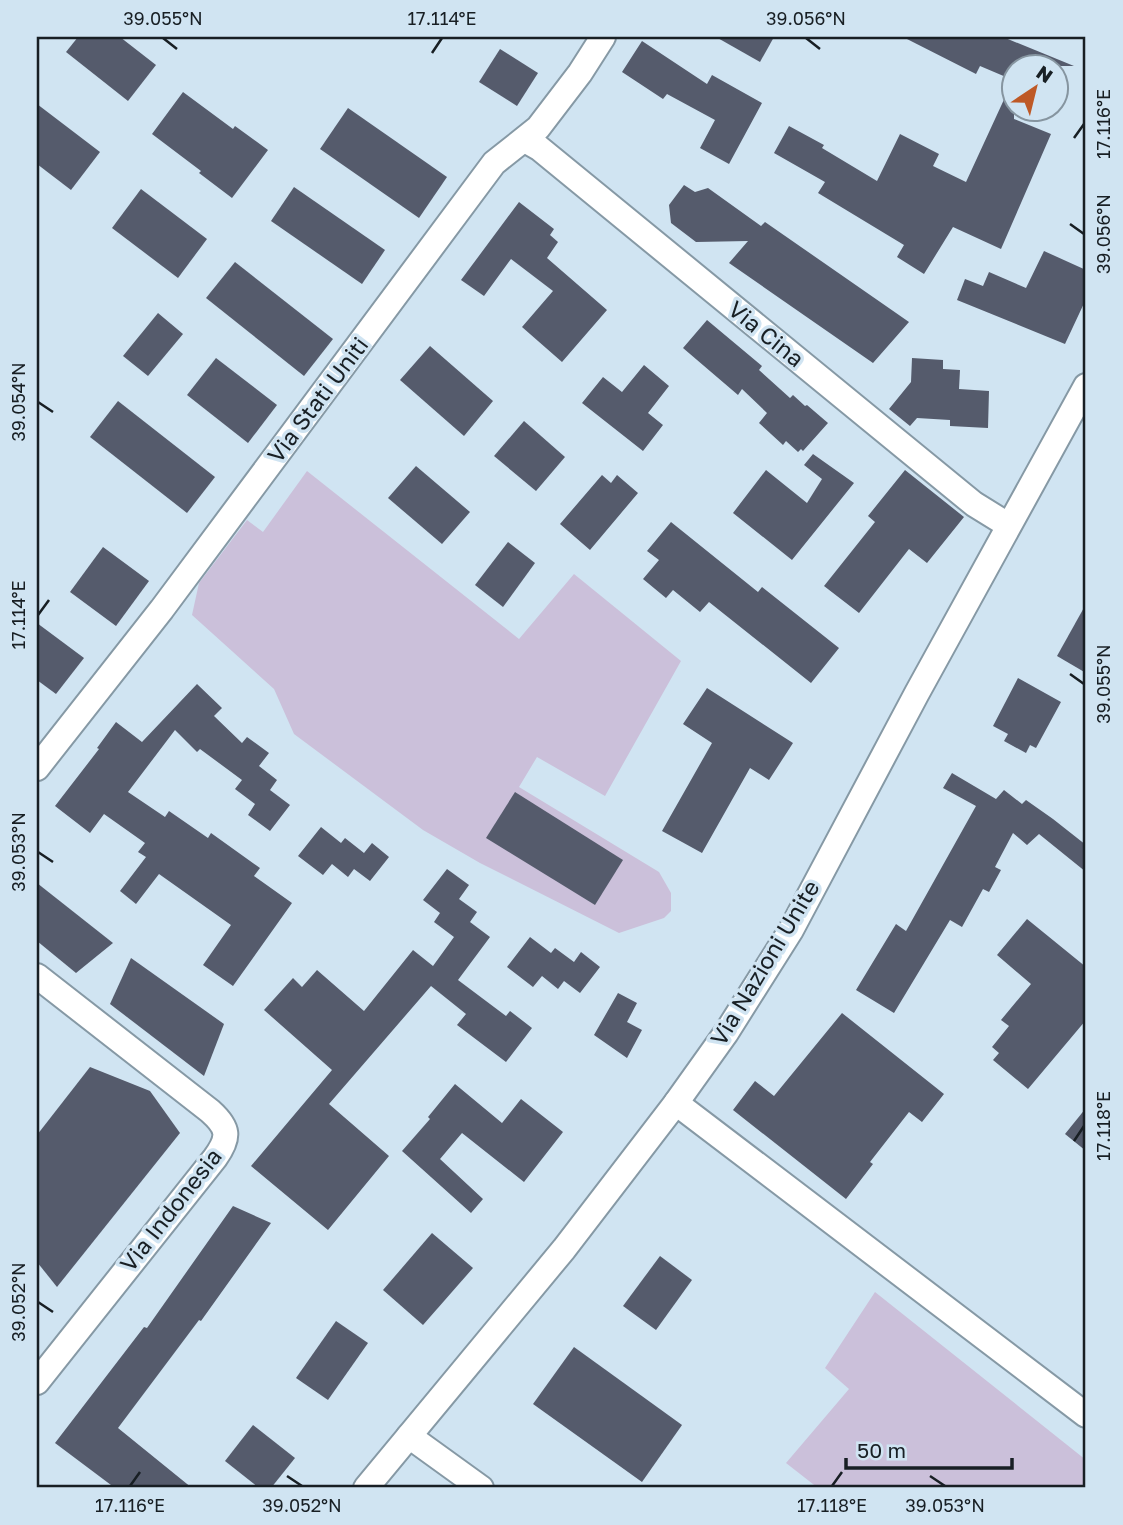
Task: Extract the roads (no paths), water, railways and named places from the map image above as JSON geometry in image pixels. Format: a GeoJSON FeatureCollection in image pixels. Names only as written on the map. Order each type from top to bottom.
{"type":"FeatureCollection","features":[{"type":"Feature","properties":{"kind":"street","name":"Via Stati Uniti"},"geometry":{"type":"LineString","coordinates":[[37,768],[162,609],[494,163],[538,128],[580,73],[603,37]]}},
{"type":"Feature","properties":{"kind":"street","name":"Via Cina"},"geometry":{"type":"LineString","coordinates":[[525,140],[550,156],[974,504],[1008,525]]}},
{"type":"Feature","properties":{"kind":"street","name":"Via Nazioni Unite"},"geometry":{"type":"LineString","coordinates":[[366,1488],[564,1249],[726,1033],[780,948],[1086,386]]}},
{"type":"Feature","properties":{"kind":"street","name":"Via Indonesia"},"geometry":{"type":"LineString","coordinates":[[37,976],[210,1111],[225,1126],[226,1134],[221,1150],[215,1158],[37,1382]]}},
{"type":"Feature","properties":{"kind":"street"},"geometry":{"type":"LineString","coordinates":[[676,1103],[1086,1415]]}},
{"type":"Feature","properties":{"kind":"street"},"geometry":{"type":"LineString","coordinates":[[409,1436],[481,1488]]}}]}
